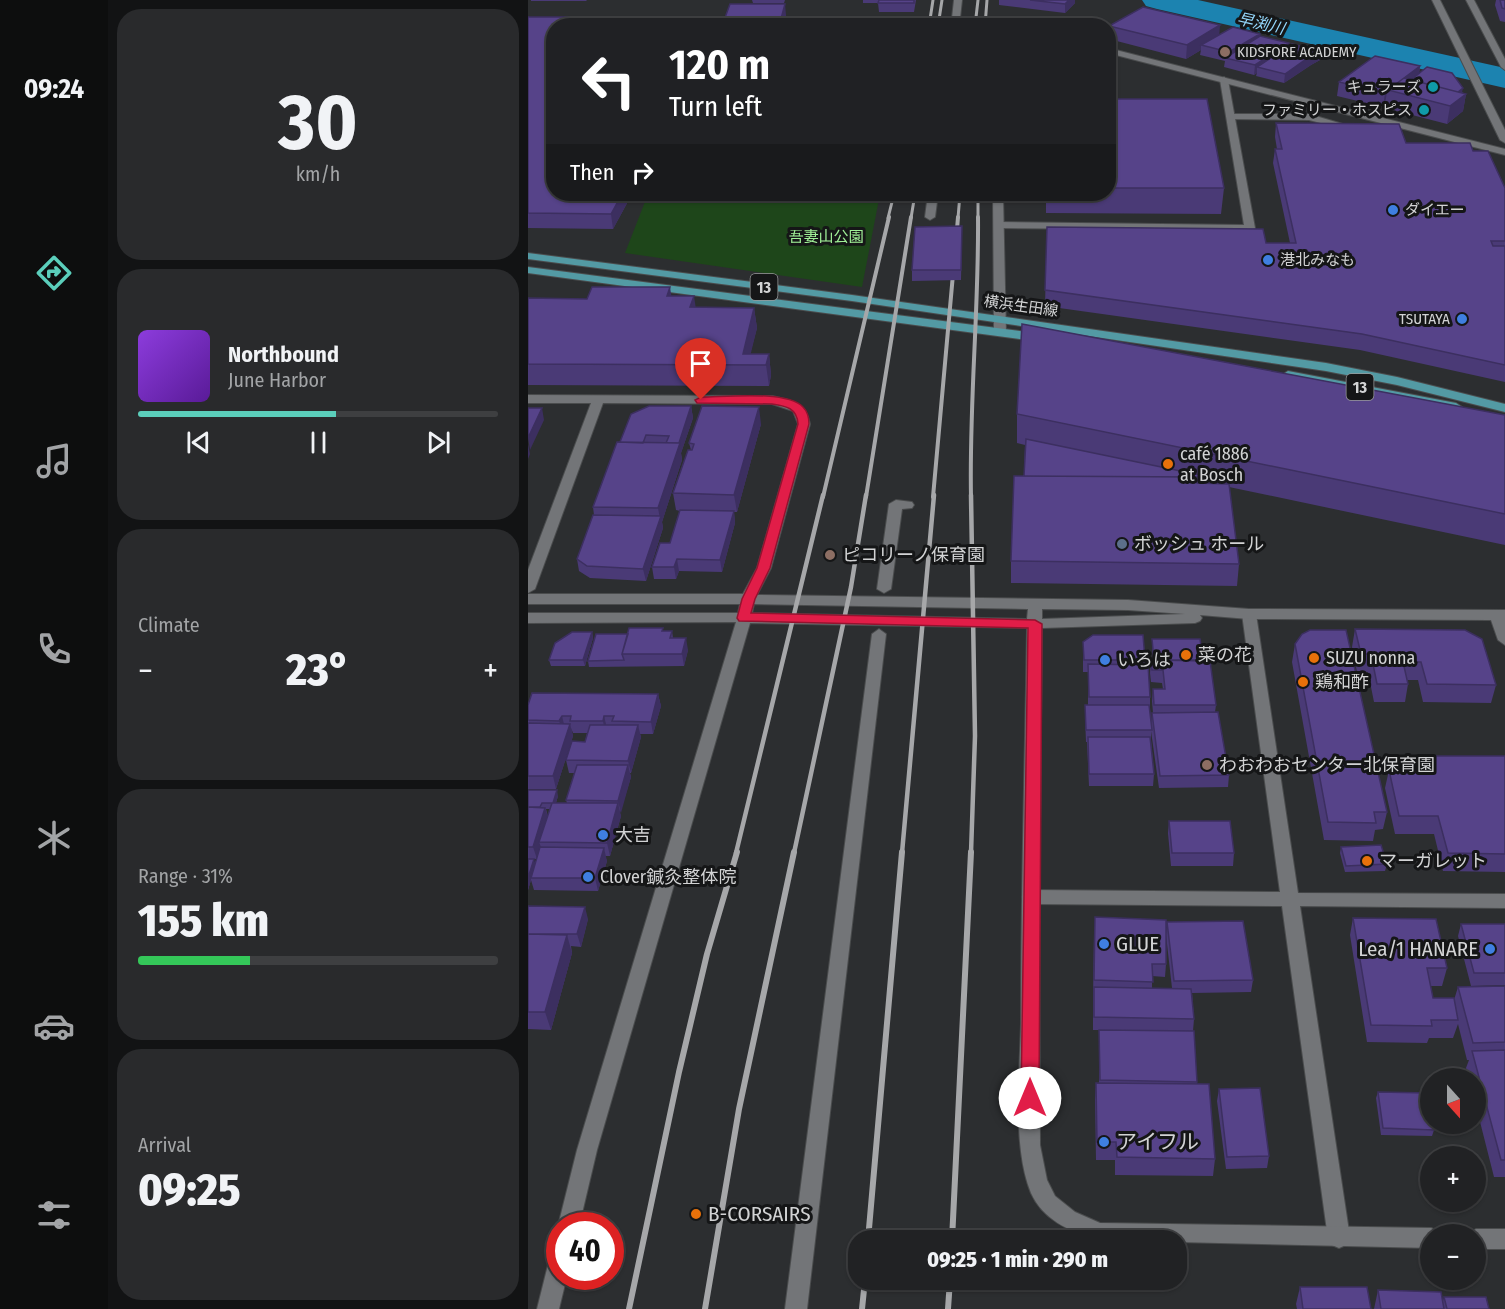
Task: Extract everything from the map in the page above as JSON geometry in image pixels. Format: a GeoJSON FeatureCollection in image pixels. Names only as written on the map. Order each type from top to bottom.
{"type":"FeatureCollection","features":[{"type":"Feature","properties":{"kind":"main road","name":"横浜生田線"},"geometry":{"type":"LineString","coordinates":[[528,255],[1000,326],[1430,401],[1505,420]]}},
{"type":"Feature","properties":{"kind":"main road","name":"横浜生田線"},"geometry":{"type":"LineString","coordinates":[[528,270],[1000,326],[1326,368],[1397,381],[1505,408]]}},
{"type":"Feature","properties":{"kind":"street"},"geometry":{"type":"LineString","coordinates":[[956,18],[958,0]]}},
{"type":"Feature","properties":{"kind":"street"},"geometry":{"type":"LineString","coordinates":[[1436,0],[1505,140]]}},
{"type":"Feature","properties":{"kind":"street"},"geometry":{"type":"LineString","coordinates":[[1470,0],[1505,67]]}},
{"type":"Feature","properties":{"kind":"street"},"geometry":{"type":"LineString","coordinates":[[1116,52],[1505,152]]}},
{"type":"Feature","properties":{"kind":"street"},"geometry":{"type":"LineString","coordinates":[[1000,225],[1250,228],[1224,80]]}},
{"type":"Feature","properties":{"kind":"street"},"geometry":{"type":"LineString","coordinates":[[930,217],[932,201]]}},
{"type":"Feature","properties":{"kind":"street"},"geometry":{"type":"LineString","coordinates":[[998,201],[1000,326]]}},
{"type":"Feature","properties":{"kind":"street"},"geometry":{"type":"LineString","coordinates":[[528,399],[772,400],[798,408],[803,415],[804,424],[764,568],[748,599],[735,654],[586,1150],[571,1212]]}},
{"type":"Feature","properties":{"kind":"street"},"geometry":{"type":"LineString","coordinates":[[528,589],[598,400]]}},
{"type":"Feature","properties":{"kind":"street"},"geometry":{"type":"LineString","coordinates":[[884,589],[896,504],[907,505]]}},
{"type":"Feature","properties":{"kind":"street"},"geometry":{"type":"LineString","coordinates":[[528,598],[748,599],[1035,614],[1126,623],[1249,614],[1501,615],[1505,640]]}},
{"type":"Feature","properties":{"kind":"street"},"geometry":{"type":"LineString","coordinates":[[528,618],[1035,614]]}},
{"type":"Feature","properties":{"kind":"street"},"geometry":{"type":"LineString","coordinates":[[1035,614],[1030,1145],[1034,1176],[1043,1198],[1066,1220],[1100,1233],[1420,1238]]}},
{"type":"Feature","properties":{"kind":"street"},"geometry":{"type":"LineString","coordinates":[[1249,614],[1340,1238]]}},
{"type":"Feature","properties":{"kind":"street"},"geometry":{"type":"LineString","coordinates":[[796,1309],[879,634]]}},
{"type":"Feature","properties":{"kind":"street"},"geometry":{"type":"LineString","coordinates":[[1031,897],[1505,901]]}},
{"type":"Feature","properties":{"kind":"street"},"geometry":{"type":"LineString","coordinates":[[1486,1239],[1505,1239]]}},
{"type":"Feature","properties":{"kind":"street"},"geometry":{"type":"LineString","coordinates":[[548,1309],[553,1290]]}},
{"type":"Feature","properties":{"kind":"lane"},"geometry":{"type":"LineString","coordinates":[[1230,117],[1309,117],[1366,131]]}},
{"type":"Feature","properties":{"kind":"green space","name":"吾妻山公園"},"geometry":{"type":"Polygon","coordinates":[[[645,201],[879,201],[862,287],[625,253],[645,201]]]}},
{"type":"Feature","properties":{"kind":"building"},"geometry":{"type":"Polygon","coordinates":[[[879,0],[914,0],[914,3],[878,3],[879,0]]]}},
{"type":"Feature","properties":{"kind":"building"},"geometry":{"type":"Polygon","coordinates":[[[1030,0],[1069,0],[1065,4],[1030,0]]]}},
{"type":"Feature","properties":{"kind":"building"},"geometry":{"type":"Polygon","coordinates":[[[1500,0],[1505,0],[1505,9],[1502,8],[1500,0]]]}},
{"type":"Feature","properties":{"kind":"building"},"geometry":{"type":"Polygon","coordinates":[[[730,4],[785,4],[781,18],[725,18],[730,4]]]}},
{"type":"Feature","properties":{"kind":"building"},"geometry":{"type":"Polygon","coordinates":[[[1143,7],[1220,25],[1187,45],[1116,28],[1116,22],[1143,7]]]}},
{"type":"Feature","properties":{"kind":"building"},"geometry":{"type":"Polygon","coordinates":[[[528,17],[670,17],[546,18],[546,201],[618,201],[611,214],[528,213],[528,17]]]}},
{"type":"Feature","properties":{"kind":"building"},"geometry":{"type":"Polygon","coordinates":[[[1233,27],[1260,34],[1229,52],[1201,45],[1233,27]]]}},
{"type":"Feature","properties":{"kind":"building"},"geometry":{"type":"Polygon","coordinates":[[[1260,36],[1289,43],[1255,65],[1225,58],[1260,36]]]}},
{"type":"Feature","properties":{"kind":"building"},"geometry":{"type":"Polygon","coordinates":[[[1292,44],[1321,51],[1285,74],[1257,67],[1292,44]]]}},
{"type":"Feature","properties":{"kind":"building"},"geometry":{"type":"Polygon","coordinates":[[[1375,56],[1420,66],[1385,93],[1339,82],[1375,56]]]}},
{"type":"Feature","properties":{"kind":"building"},"geometry":{"type":"Polygon","coordinates":[[[1427,67],[1452,73],[1463,88],[1458,92],[1411,80],[1427,67]]]}},
{"type":"Feature","properties":{"kind":"building","name":"キュラーズ"},"geometry":{"type":"Polygon","coordinates":[[[1404,78],[1466,94],[1450,106],[1388,90],[1404,78]]]}},
{"type":"Feature","properties":{"kind":"building"},"geometry":{"type":"Polygon","coordinates":[[[1116,99],[1207,99],[1224,188],[1116,188],[1116,99]]]}},
{"type":"Feature","properties":{"kind":"building","name":"港北みなも"},"geometry":{"type":"Polygon","coordinates":[[[1276,123],[1399,124],[1406,143],[1470,143],[1473,151],[1488,151],[1505,188],[1505,241],[1491,241],[1493,246],[1505,246],[1505,365],[1362,334],[1045,290],[1047,227],[1263,229],[1266,243],[1296,243],[1275,149],[1282,149],[1276,123]]]}},
{"type":"Feature","properties":{"kind":"building"},"geometry":{"type":"Polygon","coordinates":[[[962,226],[961,270],[912,270],[915,227],[962,226]]]}},
{"type":"Feature","properties":{"kind":"building"},"geometry":{"type":"Polygon","coordinates":[[[592,287],[670,287],[667,296],[694,296],[690,307],[754,308],[743,354],[769,354],[766,365],[528,364],[528,298],[587,299],[592,287]]]}},
{"type":"Feature","properties":{"kind":"building"},"geometry":{"type":"Polygon","coordinates":[[[1022,324],[1505,415],[1505,514],[1017,414],[1022,324]]]}},
{"type":"Feature","properties":{"kind":"building"},"geometry":{"type":"Polygon","coordinates":[[[649,406],[691,406],[679,443],[666,443],[669,436],[646,435],[643,443],[620,442],[631,414],[649,406]]]}},
{"type":"Feature","properties":{"kind":"building"},"geometry":{"type":"Polygon","coordinates":[[[702,406],[759,407],[734,495],[673,493],[688,450],[692,450],[694,444],[689,443],[702,406]]]}},
{"type":"Feature","properties":{"kind":"building"},"geometry":{"type":"Polygon","coordinates":[[[528,408],[542,408],[528,438],[528,408]]]}},
{"type":"Feature","properties":{"kind":"building"},"geometry":{"type":"Polygon","coordinates":[[[1026,439],[1224,480],[1216,483],[1197,483],[1197,477],[1024,476],[1026,439]]]}},
{"type":"Feature","properties":{"kind":"building"},"geometry":{"type":"Polygon","coordinates":[[[617,442],[680,443],[658,508],[593,507],[617,442]]]}},
{"type":"Feature","properties":{"kind":"building","name":"ボッシュ ホール"},"geometry":{"type":"Polygon","coordinates":[[[1014,476],[1197,477],[1197,483],[1229,484],[1239,564],[1011,561],[1014,476]]]}},
{"type":"Feature","properties":{"kind":"building"},"geometry":{"type":"Polygon","coordinates":[[[680,510],[734,511],[720,560],[677,559],[674,567],[652,567],[660,543],[670,543],[680,510]]]}},
{"type":"Feature","properties":{"kind":"building"},"geometry":{"type":"Polygon","coordinates":[[[593,515],[661,516],[643,569],[587,566],[577,559],[593,515]]]}},
{"type":"Feature","properties":{"kind":"building"},"geometry":{"type":"Polygon","coordinates":[[[629,628],[663,628],[662,631],[672,631],[670,638],[686,638],[682,654],[622,654],[629,628]]]}},
{"type":"Feature","properties":{"kind":"building"},"geometry":{"type":"Polygon","coordinates":[[[1355,629],[1465,630],[1482,639],[1496,685],[1427,684],[1421,662],[1403,662],[1408,684],[1377,684],[1371,654],[1361,654],[1355,629]]]}},
{"type":"Feature","properties":{"kind":"building"},"geometry":{"type":"Polygon","coordinates":[[[1310,630],[1346,630],[1387,812],[1374,812],[1376,823],[1328,822],[1295,644],[1302,634],[1310,630]]]}},
{"type":"Feature","properties":{"kind":"building"},"geometry":{"type":"Polygon","coordinates":[[[572,632],[592,632],[583,660],[549,660],[555,643],[572,632]]]}},
{"type":"Feature","properties":{"kind":"building"},"geometry":{"type":"Polygon","coordinates":[[[596,634],[628,634],[622,654],[624,660],[588,661],[596,634]]]}},
{"type":"Feature","properties":{"kind":"building"},"geometry":{"type":"Polygon","coordinates":[[[1093,635],[1143,635],[1145,660],[1084,660],[1083,642],[1093,635]]]}},
{"type":"Feature","properties":{"kind":"building"},"geometry":{"type":"Polygon","coordinates":[[[1152,639],[1200,639],[1203,660],[1154,660],[1152,639]]]}},
{"type":"Feature","properties":{"kind":"building"},"geometry":{"type":"Polygon","coordinates":[[[1151,660],[1210,661],[1216,705],[1154,705],[1153,689],[1165,689],[1163,670],[1152,670],[1151,660]]]}},
{"type":"Feature","properties":{"kind":"building"},"geometry":{"type":"Polygon","coordinates":[[[1088,664],[1148,665],[1150,697],[1089,697],[1088,664]]]}},
{"type":"Feature","properties":{"kind":"building"},"geometry":{"type":"Polygon","coordinates":[[[532,693],[658,694],[651,722],[612,721],[614,716],[604,716],[603,721],[570,721],[571,716],[562,716],[559,721],[528,720],[528,705],[532,693]]]}},
{"type":"Feature","properties":{"kind":"building"},"geometry":{"type":"Polygon","coordinates":[[[1085,705],[1149,705],[1152,730],[1086,730],[1085,705]]]}},
{"type":"Feature","properties":{"kind":"building"},"geometry":{"type":"Polygon","coordinates":[[[1218,712],[1229,775],[1160,776],[1152,713],[1218,712]]]}},
{"type":"Feature","properties":{"kind":"building"},"geometry":{"type":"Polygon","coordinates":[[[528,723],[570,724],[553,776],[528,776],[528,723]]]}},
{"type":"Feature","properties":{"kind":"building"},"geometry":{"type":"Polygon","coordinates":[[[590,725],[638,725],[628,761],[566,760],[572,741],[585,742],[590,725]]]}},
{"type":"Feature","properties":{"kind":"building"},"geometry":{"type":"Polygon","coordinates":[[[1088,737],[1150,737],[1154,774],[1089,774],[1088,737]]]}},
{"type":"Feature","properties":{"kind":"building"},"geometry":{"type":"Polygon","coordinates":[[[1423,756],[1505,756],[1505,854],[1448,853],[1438,816],[1399,816],[1389,770],[1426,770],[1423,756]]]}},
{"type":"Feature","properties":{"kind":"building"},"geometry":{"type":"Polygon","coordinates":[[[577,765],[628,765],[618,801],[566,800],[577,765]]]}},
{"type":"Feature","properties":{"kind":"building"},"geometry":{"type":"Polygon","coordinates":[[[528,790],[557,790],[553,803],[542,803],[540,807],[528,807],[528,790]]]}},
{"type":"Feature","properties":{"kind":"building"},"geometry":{"type":"Polygon","coordinates":[[[552,803],[618,803],[607,843],[539,842],[552,803]]]}},
{"type":"Feature","properties":{"kind":"building"},"geometry":{"type":"Polygon","coordinates":[[[528,807],[545,808],[533,847],[528,847],[528,807]]]}},
{"type":"Feature","properties":{"kind":"building"},"geometry":{"type":"Polygon","coordinates":[[[1169,821],[1230,821],[1234,853],[1172,853],[1169,821]]]}},
{"type":"Feature","properties":{"kind":"building"},"geometry":{"type":"Polygon","coordinates":[[[1381,845],[1387,864],[1346,866],[1341,847],[1381,845]]]}},
{"type":"Feature","properties":{"kind":"building"},"geometry":{"type":"Polygon","coordinates":[[[540,847],[604,848],[595,878],[531,878],[540,847]]]}},
{"type":"Feature","properties":{"kind":"building"},"geometry":{"type":"Polygon","coordinates":[[[528,859],[534,859],[528,878],[528,859]]]}},
{"type":"Feature","properties":{"kind":"building"},"geometry":{"type":"Polygon","coordinates":[[[528,906],[585,907],[577,934],[528,934],[528,906]]]}},
{"type":"Feature","properties":{"kind":"building"},"geometry":{"type":"Polygon","coordinates":[[[1095,917],[1166,920],[1166,964],[1152,964],[1153,982],[1094,980],[1095,917]]]}},
{"type":"Feature","properties":{"kind":"building"},"geometry":{"type":"Polygon","coordinates":[[[1353,918],[1436,919],[1447,968],[1427,968],[1433,998],[1454,998],[1458,1020],[1431,1020],[1432,1026],[1371,1025],[1353,918]]]}},
{"type":"Feature","properties":{"kind":"building"},"geometry":{"type":"Polygon","coordinates":[[[1243,921],[1253,980],[1174,981],[1167,922],[1243,921]]]}},
{"type":"Feature","properties":{"kind":"building"},"geometry":{"type":"Polygon","coordinates":[[[1461,924],[1505,924],[1505,973],[1474,973],[1461,924]]]}},
{"type":"Feature","properties":{"kind":"building"},"geometry":{"type":"Polygon","coordinates":[[[528,934],[567,935],[545,1012],[528,1012],[528,934]]]}},
{"type":"Feature","properties":{"kind":"building"},"geometry":{"type":"Polygon","coordinates":[[[1505,986],[1505,1042],[1473,1043],[1458,987],[1505,986]]]}},
{"type":"Feature","properties":{"kind":"building"},"geometry":{"type":"Polygon","coordinates":[[[1094,987],[1191,989],[1194,1019],[1094,1017],[1094,987]]]}},
{"type":"Feature","properties":{"kind":"building"},"geometry":{"type":"Polygon","coordinates":[[[1099,1030],[1194,1031],[1197,1082],[1100,1080],[1099,1030]]]}},
{"type":"Feature","properties":{"kind":"building"},"geometry":{"type":"Polygon","coordinates":[[[1505,1050],[1505,1160],[1501,1160],[1486,1104],[1486,1068],[1477,1068],[1472,1051],[1505,1050]]]}},
{"type":"Feature","properties":{"kind":"building"},"geometry":{"type":"Polygon","coordinates":[[[1096,1083],[1209,1084],[1215,1159],[1117,1157],[1116,1142],[1097,1142],[1096,1083]]]}},
{"type":"Feature","properties":{"kind":"building"},"geometry":{"type":"Polygon","coordinates":[[[1260,1088],[1269,1156],[1227,1157],[1219,1089],[1260,1088]]]}},
{"type":"Feature","properties":{"kind":"building"},"geometry":{"type":"Polygon","coordinates":[[[1378,1092],[1420,1093],[1420,1129],[1383,1128],[1378,1092]]]}},
{"type":"Feature","properties":{"kind":"building"},"geometry":{"type":"Polygon","coordinates":[[[1300,1287],[1367,1287],[1371,1309],[1303,1309],[1300,1287]]]}},
{"type":"Feature","properties":{"kind":"building"},"geometry":{"type":"Polygon","coordinates":[[[1378,1290],[1441,1292],[1444,1309],[1381,1309],[1378,1290]]]}},
{"type":"Feature","properties":{"kind":"building"},"geometry":{"type":"Polygon","coordinates":[[[1444,1297],[1486,1297],[1489,1309],[1447,1309],[1444,1297]]]}},
{"type":"Feature","properties":{"kind":"waterway","name":"早渕川"},"geometry":{"type":"LineString","coordinates":[[1157,0],[1505,78]]}},
{"type":"Feature","properties":{"kind":"railway"},"geometry":{"type":"LineString","coordinates":[[930,18],[933,0]]}},
{"type":"Feature","properties":{"kind":"railway"},"geometry":{"type":"LineString","coordinates":[[939,18],[942,0]]}},
{"type":"Feature","properties":{"kind":"railway"},"geometry":{"type":"LineString","coordinates":[[976,18],[978,0]]}},
{"type":"Feature","properties":{"kind":"railway"},"geometry":{"type":"LineString","coordinates":[[986,18],[987,0]]}},
{"type":"Feature","properties":{"kind":"railway"},"geometry":{"type":"LineString","coordinates":[[888,218],[892,201]]}},
{"type":"Feature","properties":{"kind":"railway"},"geometry":{"type":"LineString","coordinates":[[911,218],[914,201]]}},
{"type":"Feature","properties":{"kind":"railway"},"geometry":{"type":"LineString","coordinates":[[958,218],[959,201]]}},
{"type":"Feature","properties":{"kind":"railway"},"geometry":{"type":"LineString","coordinates":[[978,201],[978,217]]}},
{"type":"Feature","properties":{"kind":"railway"},"geometry":{"type":"LineString","coordinates":[[823,497],[889,217]]}},
{"type":"Feature","properties":{"kind":"railway"},"geometry":{"type":"LineString","coordinates":[[866,497],[911,217]]}},
{"type":"Feature","properties":{"kind":"railway"},"geometry":{"type":"LineString","coordinates":[[956,242],[958,217]]}},
{"type":"Feature","properties":{"kind":"railway"},"geometry":{"type":"LineString","coordinates":[[971,495],[978,217]]}},
{"type":"Feature","properties":{"kind":"railway"},"geometry":{"type":"LineString","coordinates":[[933,497],[954,263]]}},
{"type":"Feature","properties":{"kind":"railway"},"geometry":{"type":"LineString","coordinates":[[736,853],[823,495]]}},
{"type":"Feature","properties":{"kind":"railway"},"geometry":{"type":"LineString","coordinates":[[794,853],[851,587],[866,495]]}},
{"type":"Feature","properties":{"kind":"railway"},"geometry":{"type":"LineString","coordinates":[[902,853],[934,495]]}},
{"type":"Feature","properties":{"kind":"railway"},"geometry":{"type":"LineString","coordinates":[[971,495],[975,736],[971,853]]}},
{"type":"Feature","properties":{"kind":"railway"},"geometry":{"type":"LineString","coordinates":[[629,1309],[679,1072],[707,954],[737,852]]}},
{"type":"Feature","properties":{"kind":"railway"},"geometry":{"type":"LineString","coordinates":[[705,1309],[739,1109],[794,852]]}},
{"type":"Feature","properties":{"kind":"railway"},"geometry":{"type":"LineString","coordinates":[[869,1230],[902,852]]}},
{"type":"Feature","properties":{"kind":"railway"},"geometry":{"type":"LineString","coordinates":[[952,1230],[971,852]]}},
{"type":"Feature","properties":{"kind":"railway"},"geometry":{"type":"LineString","coordinates":[[862,1309],[864,1290]]}},
{"type":"Feature","properties":{"kind":"railway"},"geometry":{"type":"LineString","coordinates":[[948,1309],[949,1290]]}},
{"type":"Feature","properties":{"kind":"place","name":"KIDSFORE ACADEMY"},"geometry":{"type":"Point","coordinates":[1225,52]}},
{"type":"Feature","properties":{"kind":"place","name":"キュラーズ"},"geometry":{"type":"Point","coordinates":[1433,87]}},
{"type":"Feature","properties":{"kind":"place","name":"ファミリー・ホスピス"},"geometry":{"type":"Point","coordinates":[1424,110]}},
{"type":"Feature","properties":{"kind":"place","name":"ダイエー"},"geometry":{"type":"Point","coordinates":[1393,210]}},
{"type":"Feature","properties":{"kind":"place","name":"港北みなも"},"geometry":{"type":"Point","coordinates":[1268,260]}},
{"type":"Feature","properties":{"kind":"place","name":"TSUTAYA"},"geometry":{"type":"Point","coordinates":[1462,319]}},
{"type":"Feature","properties":{"kind":"place","name":"café 1886 at Bosch"},"geometry":{"type":"Point","coordinates":[1168,464]}},
{"type":"Feature","properties":{"kind":"place","name":"ボッシュ ホール"},"geometry":{"type":"Point","coordinates":[1122,544]}},
{"type":"Feature","properties":{"kind":"place","name":"ピコリーノ保育園"},"geometry":{"type":"Point","coordinates":[830,555]}},
{"type":"Feature","properties":{"kind":"place","name":"菜の花"},"geometry":{"type":"Point","coordinates":[1186,655]}},
{"type":"Feature","properties":{"kind":"place","name":"SUZU nonna"},"geometry":{"type":"Point","coordinates":[1314,658]}},
{"type":"Feature","properties":{"kind":"place","name":"いろは"},"geometry":{"type":"Point","coordinates":[1105,660]}},
{"type":"Feature","properties":{"kind":"place","name":"鶏和酢"},"geometry":{"type":"Point","coordinates":[1303,682]}},
{"type":"Feature","properties":{"kind":"place","name":"わおわおセンター北保育園"},"geometry":{"type":"Point","coordinates":[1207,765]}},
{"type":"Feature","properties":{"kind":"place","name":"大吉"},"geometry":{"type":"Point","coordinates":[603,835]}},
{"type":"Feature","properties":{"kind":"place","name":"マーガレット"},"geometry":{"type":"Point","coordinates":[1367,861]}},
{"type":"Feature","properties":{"kind":"place","name":"Clover鍼灸整体院"},"geometry":{"type":"Point","coordinates":[588,877]}},
{"type":"Feature","properties":{"kind":"place","name":"GLUE"},"geometry":{"type":"Point","coordinates":[1104,944]}},
{"type":"Feature","properties":{"kind":"place","name":"Lea/1 HANARE"},"geometry":{"type":"Point","coordinates":[1490,949]}},
{"type":"Feature","properties":{"kind":"place","name":"アイフル"},"geometry":{"type":"Point","coordinates":[1104,1142]}},
{"type":"Feature","properties":{"kind":"place","name":"B-CORSAIRS"},"geometry":{"type":"Point","coordinates":[696,1214]}},
{"type":"Feature","properties":{"kind":"route"},"geometry":{"type":"LineString","coordinates":[[701,400],[772,400],[798,408],[803,415],[804,424],[764,568],[748,599],[744,618],[1035,624],[1030,921],[1030,1098]]}}]}
